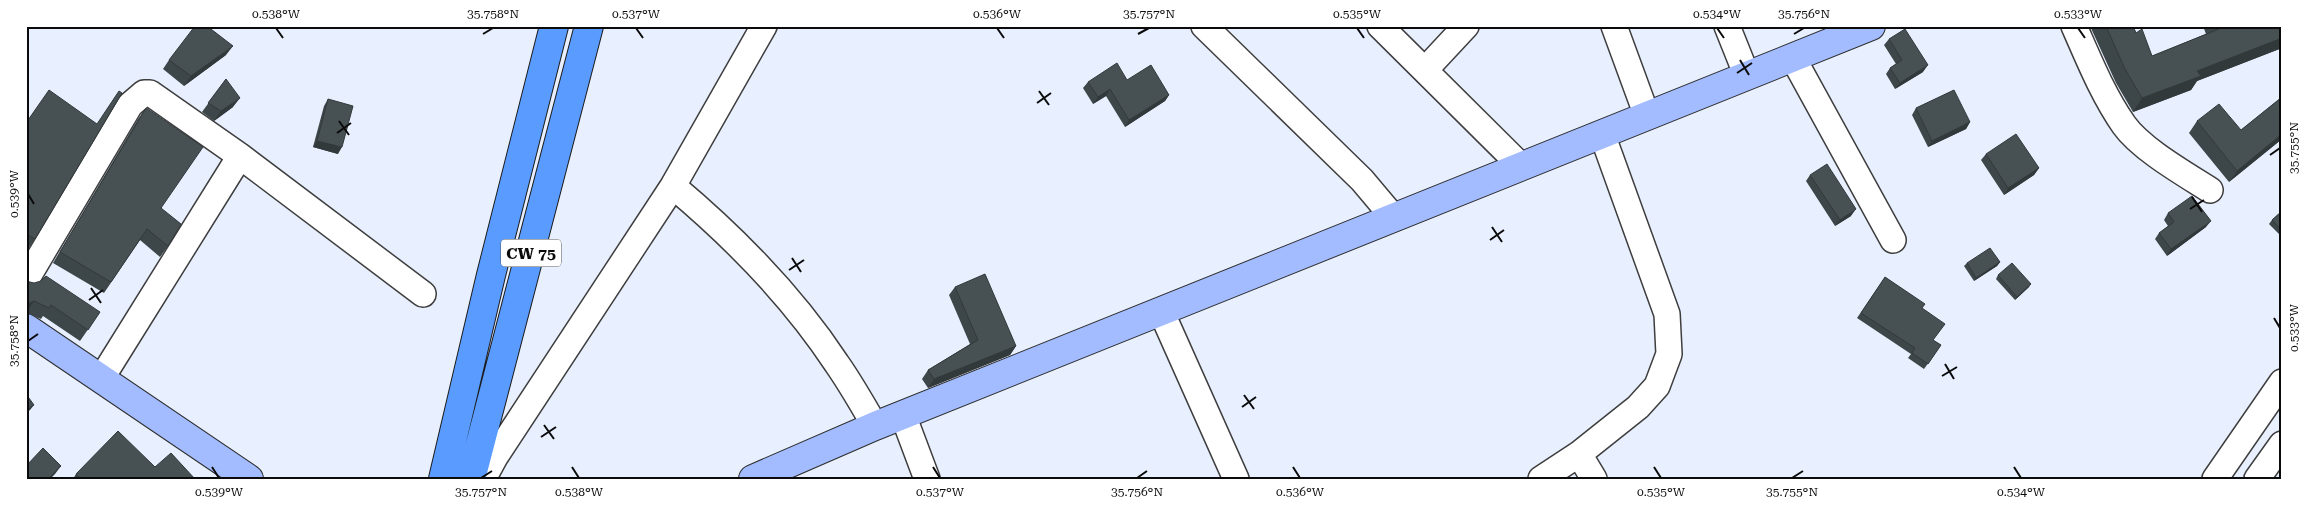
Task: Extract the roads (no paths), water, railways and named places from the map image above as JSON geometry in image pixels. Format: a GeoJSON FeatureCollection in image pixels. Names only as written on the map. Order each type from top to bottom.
{"type":"FeatureCollection","features":[{"type":"Feature","properties":{"kind":"main road","name":"CW 75"},"geometry":{"type":"LineString","coordinates":[[443,479],[491,275],[554,26]]}},
{"type":"Feature","properties":{"kind":"main road","name":"CW 75"},"geometry":{"type":"LineString","coordinates":[[472,479],[589,26]]}},
{"type":"Feature","properties":{"kind":"main road"},"geometry":{"type":"LineString","coordinates":[[753,479],[903,414],[1871,26]]}},
{"type":"Feature","properties":{"kind":"main road"},"geometry":{"type":"LineString","coordinates":[[491,275],[523,284]]}},
{"type":"Feature","properties":{"kind":"main road"},"geometry":{"type":"LineString","coordinates":[[26,328],[249,479]]}},
{"type":"Feature","properties":{"kind":"street"},"geometry":{"type":"LineString","coordinates":[[483,479],[495,457],[673,186],[764,26]]}},
{"type":"Feature","properties":{"kind":"street"},"geometry":{"type":"LineString","coordinates":[[1204,26],[1362,180],[1394,218]]}},
{"type":"Feature","properties":{"kind":"street"},"geometry":{"type":"LineString","coordinates":[[1380,26],[1521,166]]}},
{"type":"Feature","properties":{"kind":"street"},"geometry":{"type":"LineString","coordinates":[[1425,70],[1466,26]]}},
{"type":"Feature","properties":{"kind":"street"},"geometry":{"type":"LineString","coordinates":[[1614,26],[1647,116]]}},
{"type":"Feature","properties":{"kind":"street"},"geometry":{"type":"LineString","coordinates":[[1727,26],[1747,76]]}},
{"type":"Feature","properties":{"kind":"street"},"geometry":{"type":"LineString","coordinates":[[2074,26],[2096,76],[2125,127],[2159,157],[2210,190]]}},
{"type":"Feature","properties":{"kind":"street"},"geometry":{"type":"LineString","coordinates":[[1793,58],[1893,240]]}},
{"type":"Feature","properties":{"kind":"street"},"geometry":{"type":"LineString","coordinates":[[26,280],[130,105],[144,93],[150,93],[240,156],[423,294]]}},
{"type":"Feature","properties":{"kind":"street"},"geometry":{"type":"LineString","coordinates":[[1541,479],[1578,454],[1638,407],[1649,396],[1657,386],[1666,365],[1670,346],[1667,314],[1602,134]]}},
{"type":"Feature","properties":{"kind":"street"},"geometry":{"type":"LineString","coordinates":[[101,379],[240,156]]}},
{"type":"Feature","properties":{"kind":"street"},"geometry":{"type":"LineString","coordinates":[[673,186],[715,221],[783,294],[837,364],[875,426]]}},
{"type":"Feature","properties":{"kind":"street"},"geometry":{"type":"LineString","coordinates":[[1161,311],[1236,479]]}},
{"type":"Feature","properties":{"kind":"street"},"geometry":{"type":"LineString","coordinates":[[2215,479],[2282,382]]}},
{"type":"Feature","properties":{"kind":"street"},"geometry":{"type":"LineString","coordinates":[[903,414],[927,479]]}},
{"type":"Feature","properties":{"kind":"street"},"geometry":{"type":"LineString","coordinates":[[2256,479],[2282,444]]}},
{"type":"Feature","properties":{"kind":"street"},"geometry":{"type":"LineString","coordinates":[[1578,454],[1594,479]]}}]}
